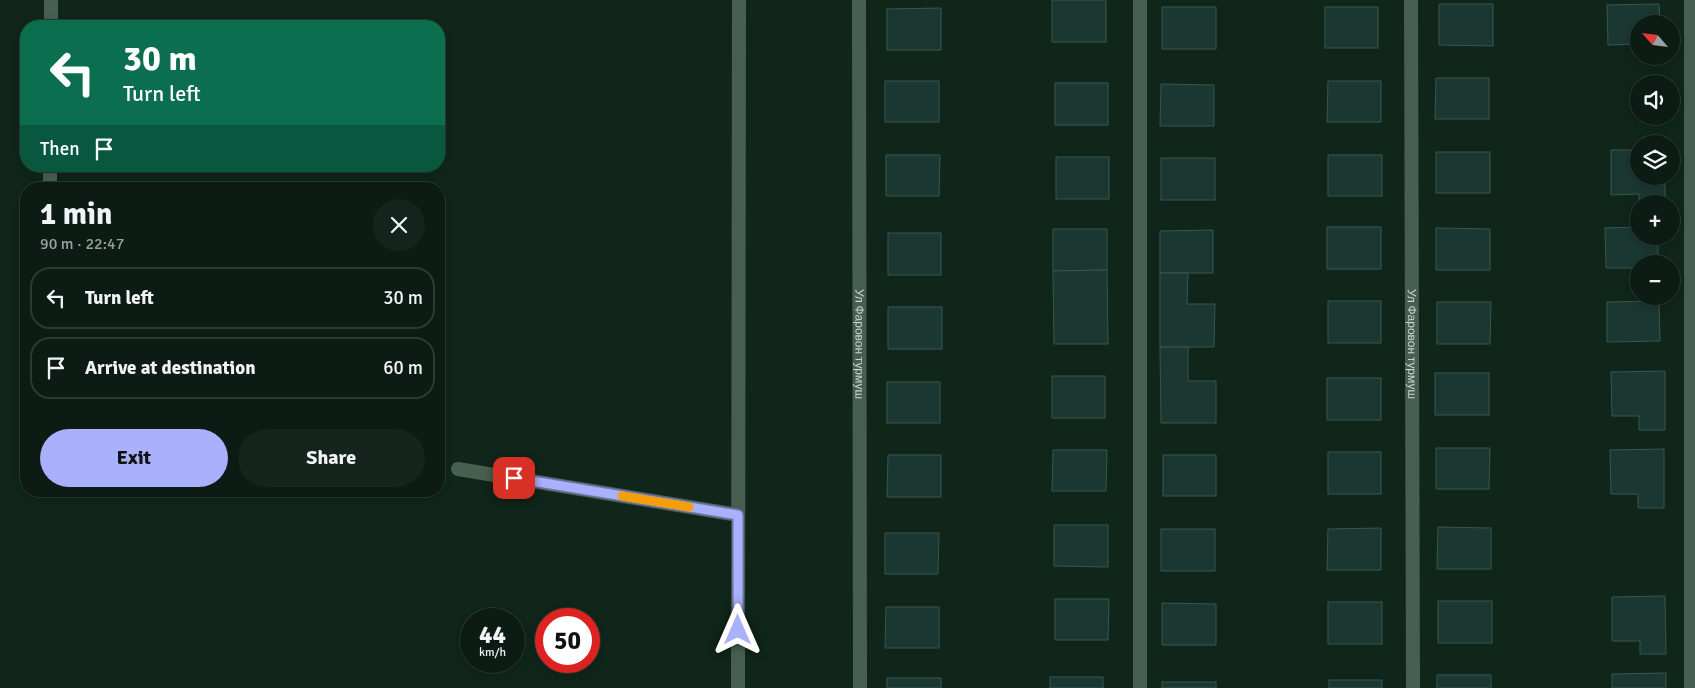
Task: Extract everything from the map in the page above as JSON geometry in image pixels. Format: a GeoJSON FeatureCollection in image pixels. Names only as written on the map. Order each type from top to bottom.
{"type":"FeatureCollection","features":[{"type":"Feature","properties":{"kind":"street"},"geometry":{"type":"LineString","coordinates":[[51,0],[51,20]]}},
{"type":"Feature","properties":{"kind":"street"},"geometry":{"type":"LineString","coordinates":[[738,688],[739,0]]}},
{"type":"Feature","properties":{"kind":"street","name":"Ул Фаровон турмуш"},"geometry":{"type":"LineString","coordinates":[[860,0],[860,688]]}},
{"type":"Feature","properties":{"kind":"street"},"geometry":{"type":"LineString","coordinates":[[1140,0],[1140,688]]}},
{"type":"Feature","properties":{"kind":"street","name":"Ул Фаровон турмуш"},"geometry":{"type":"LineString","coordinates":[[1411,0],[1413,688]]}},
{"type":"Feature","properties":{"kind":"street"},"geometry":{"type":"LineString","coordinates":[[1691,0],[1691,688]]}},
{"type":"Feature","properties":{"kind":"street"},"geometry":{"type":"LineString","coordinates":[[458,469],[738,515]]}},
{"type":"Feature","properties":{"kind":"building"},"geometry":{"type":"Polygon","coordinates":[[[1052,0],[1106,0],[1106,42],[1052,42],[1052,0]]]}},
{"type":"Feature","properties":{"kind":"building"},"geometry":{"type":"Polygon","coordinates":[[[1439,4],[1493,4],[1493,46],[1439,45],[1439,4]]]}},
{"type":"Feature","properties":{"kind":"building"},"geometry":{"type":"Polygon","coordinates":[[[1659,4],[1660,15],[1630,15],[1630,44],[1608,45],[1607,5],[1659,4]]]}},
{"type":"Feature","properties":{"kind":"building"},"geometry":{"type":"Polygon","coordinates":[[[1162,7],[1216,7],[1216,49],[1162,49],[1162,7]]]}},
{"type":"Feature","properties":{"kind":"building"},"geometry":{"type":"Polygon","coordinates":[[[1325,7],[1378,7],[1378,48],[1325,48],[1325,7]]]}},
{"type":"Feature","properties":{"kind":"building"},"geometry":{"type":"Polygon","coordinates":[[[941,8],[941,50],[887,50],[887,9],[941,8]]]}},
{"type":"Feature","properties":{"kind":"building"},"geometry":{"type":"Polygon","coordinates":[[[1436,78],[1489,78],[1489,119],[1435,119],[1436,78]]]}},
{"type":"Feature","properties":{"kind":"building"},"geometry":{"type":"Polygon","coordinates":[[[885,81],[939,81],[939,122],[885,122],[885,81]]]}},
{"type":"Feature","properties":{"kind":"building"},"geometry":{"type":"Polygon","coordinates":[[[1328,81],[1381,81],[1381,122],[1327,122],[1328,81]]]}},
{"type":"Feature","properties":{"kind":"building"},"geometry":{"type":"Polygon","coordinates":[[[1055,83],[1108,83],[1108,125],[1055,125],[1055,83]]]}},
{"type":"Feature","properties":{"kind":"building"},"geometry":{"type":"Polygon","coordinates":[[[1161,84],[1214,85],[1214,126],[1160,126],[1161,84]]]}},
{"type":"Feature","properties":{"kind":"building"},"geometry":{"type":"Polygon","coordinates":[[[1611,150],[1630,150],[1630,185],[1665,185],[1665,195],[1611,195],[1611,150]]]}},
{"type":"Feature","properties":{"kind":"building"},"geometry":{"type":"Polygon","coordinates":[[[1436,152],[1490,152],[1490,193],[1436,193],[1436,152]]]}},
{"type":"Feature","properties":{"kind":"building"},"geometry":{"type":"Polygon","coordinates":[[[886,155],[940,155],[939,196],[886,196],[886,155]]]}},
{"type":"Feature","properties":{"kind":"building"},"geometry":{"type":"Polygon","coordinates":[[[1328,155],[1382,155],[1382,196],[1328,196],[1328,155]]]}},
{"type":"Feature","properties":{"kind":"building"},"geometry":{"type":"Polygon","coordinates":[[[1056,157],[1109,157],[1109,199],[1056,199],[1056,157]]]}},
{"type":"Feature","properties":{"kind":"building"},"geometry":{"type":"Polygon","coordinates":[[[1161,158],[1215,158],[1215,200],[1161,200],[1161,158]]]}},
{"type":"Feature","properties":{"kind":"building"},"geometry":{"type":"Polygon","coordinates":[[[1327,227],[1381,227],[1381,269],[1327,269],[1327,227]]]}},
{"type":"Feature","properties":{"kind":"building"},"geometry":{"type":"Polygon","coordinates":[[[1630,227],[1630,245],[1658,245],[1658,255],[1630,255],[1630,268],[1606,268],[1605,228],[1630,227]]]}},
{"type":"Feature","properties":{"kind":"building"},"geometry":{"type":"Polygon","coordinates":[[[1436,228],[1490,229],[1490,270],[1436,270],[1436,228]]]}},
{"type":"Feature","properties":{"kind":"building"},"geometry":{"type":"Polygon","coordinates":[[[1053,229],[1107,229],[1107,270],[1053,271],[1053,229]]]}},
{"type":"Feature","properties":{"kind":"building"},"geometry":{"type":"Polygon","coordinates":[[[1213,230],[1213,273],[1160,273],[1160,231],[1213,230]]]}},
{"type":"Feature","properties":{"kind":"building"},"geometry":{"type":"Polygon","coordinates":[[[888,233],[941,233],[941,275],[888,275],[888,233]]]}},
{"type":"Feature","properties":{"kind":"building"},"geometry":{"type":"Polygon","coordinates":[[[1107,270],[1108,344],[1054,344],[1053,271],[1107,270]]]}},
{"type":"Feature","properties":{"kind":"building"},"geometry":{"type":"Polygon","coordinates":[[[1160,273],[1188,273],[1187,304],[1215,304],[1214,347],[1160,347],[1160,273]]]}},
{"type":"Feature","properties":{"kind":"building"},"geometry":{"type":"Polygon","coordinates":[[[1328,301],[1381,301],[1381,343],[1328,343],[1328,301]]]}},
{"type":"Feature","properties":{"kind":"building"},"geometry":{"type":"Polygon","coordinates":[[[1437,302],[1491,302],[1490,344],[1437,344],[1437,302]]]}},
{"type":"Feature","properties":{"kind":"building"},"geometry":{"type":"Polygon","coordinates":[[[1607,302],[1630,302],[1630,305],[1659,305],[1660,341],[1607,342],[1607,302]]]}},
{"type":"Feature","properties":{"kind":"building"},"geometry":{"type":"Polygon","coordinates":[[[888,307],[942,307],[942,349],[888,349],[888,307]]]}},
{"type":"Feature","properties":{"kind":"building"},"geometry":{"type":"Polygon","coordinates":[[[1160,347],[1188,347],[1188,381],[1216,381],[1216,423],[1161,423],[1160,347]]]}},
{"type":"Feature","properties":{"kind":"building"},"geometry":{"type":"Polygon","coordinates":[[[1665,371],[1665,430],[1639,430],[1639,416],[1612,416],[1611,372],[1665,371]]]}},
{"type":"Feature","properties":{"kind":"building"},"geometry":{"type":"Polygon","coordinates":[[[1435,373],[1489,373],[1489,415],[1435,415],[1435,373]]]}},
{"type":"Feature","properties":{"kind":"building"},"geometry":{"type":"Polygon","coordinates":[[[1052,376],[1105,376],[1105,418],[1052,418],[1052,376]]]}},
{"type":"Feature","properties":{"kind":"building"},"geometry":{"type":"Polygon","coordinates":[[[1327,378],[1381,378],[1381,420],[1327,420],[1327,378]]]}},
{"type":"Feature","properties":{"kind":"building"},"geometry":{"type":"Polygon","coordinates":[[[887,382],[940,382],[940,423],[887,423],[887,382]]]}},
{"type":"Feature","properties":{"kind":"building"},"geometry":{"type":"Polygon","coordinates":[[[1436,448],[1490,448],[1489,489],[1436,489],[1436,448]]]}},
{"type":"Feature","properties":{"kind":"building"},"geometry":{"type":"Polygon","coordinates":[[[1664,449],[1664,508],[1638,508],[1638,494],[1611,494],[1610,450],[1664,449]]]}},
{"type":"Feature","properties":{"kind":"building"},"geometry":{"type":"Polygon","coordinates":[[[1053,450],[1107,450],[1106,491],[1052,491],[1053,450]]]}},
{"type":"Feature","properties":{"kind":"building"},"geometry":{"type":"Polygon","coordinates":[[[1328,452],[1381,452],[1381,494],[1328,494],[1328,452]]]}},
{"type":"Feature","properties":{"kind":"building"},"geometry":{"type":"Polygon","coordinates":[[[888,455],[941,455],[941,497],[887,497],[888,455]]]}},
{"type":"Feature","properties":{"kind":"building"},"geometry":{"type":"Polygon","coordinates":[[[1163,455],[1216,455],[1216,496],[1163,496],[1163,455]]]}},
{"type":"Feature","properties":{"kind":"building"},"geometry":{"type":"Polygon","coordinates":[[[1054,525],[1108,525],[1108,567],[1054,566],[1054,525]]]}},
{"type":"Feature","properties":{"kind":"building"},"geometry":{"type":"Polygon","coordinates":[[[1438,527],[1491,528],[1491,569],[1437,569],[1438,527]]]}},
{"type":"Feature","properties":{"kind":"building"},"geometry":{"type":"Polygon","coordinates":[[[1381,528],[1381,570],[1327,570],[1328,529],[1381,528]]]}},
{"type":"Feature","properties":{"kind":"building"},"geometry":{"type":"Polygon","coordinates":[[[1161,529],[1215,529],[1215,571],[1161,571],[1161,529]]]}},
{"type":"Feature","properties":{"kind":"building"},"geometry":{"type":"Polygon","coordinates":[[[885,533],[939,533],[938,574],[885,574],[885,533]]]}},
{"type":"Feature","properties":{"kind":"building"},"geometry":{"type":"Polygon","coordinates":[[[1665,596],[1666,654],[1640,654],[1640,641],[1612,641],[1612,597],[1665,596]]]}},
{"type":"Feature","properties":{"kind":"building"},"geometry":{"type":"Polygon","coordinates":[[[1055,599],[1109,599],[1108,640],[1055,640],[1055,599]]]}},
{"type":"Feature","properties":{"kind":"building"},"geometry":{"type":"Polygon","coordinates":[[[1438,601],[1492,601],[1492,643],[1438,643],[1438,601]]]}},
{"type":"Feature","properties":{"kind":"building"},"geometry":{"type":"Polygon","coordinates":[[[1328,602],[1382,602],[1382,644],[1328,644],[1328,602]]]}},
{"type":"Feature","properties":{"kind":"building"},"geometry":{"type":"Polygon","coordinates":[[[1162,603],[1216,604],[1216,645],[1162,645],[1162,603]]]}},
{"type":"Feature","properties":{"kind":"building"},"geometry":{"type":"Polygon","coordinates":[[[886,607],[939,607],[939,648],[885,648],[886,607]]]}},
{"type":"Feature","properties":{"kind":"building"},"geometry":{"type":"Polygon","coordinates":[[[1666,673],[1666,688],[1612,688],[1612,674],[1666,673]]]}},
{"type":"Feature","properties":{"kind":"building"},"geometry":{"type":"Polygon","coordinates":[[[1437,675],[1491,675],[1491,688],[1437,688],[1437,675]]]}},
{"type":"Feature","properties":{"kind":"building"},"geometry":{"type":"Polygon","coordinates":[[[1050,677],[1103,677],[1103,688],[1050,688],[1050,677]]]}},
{"type":"Feature","properties":{"kind":"building"},"geometry":{"type":"Polygon","coordinates":[[[887,678],[941,678],[941,688],[887,688],[887,678]]]}},
{"type":"Feature","properties":{"kind":"building"},"geometry":{"type":"Polygon","coordinates":[[[1329,680],[1382,680],[1382,688],[1329,688],[1329,680]]]}},
{"type":"Feature","properties":{"kind":"building"},"geometry":{"type":"Polygon","coordinates":[[[1162,682],[1216,682],[1216,688],[1162,688],[1162,682]]]}},
{"type":"Feature","properties":{"kind":"slow traffic"},"geometry":{"type":"LineString","coordinates":[[622,496],[689,507]]}},
{"type":"Feature","properties":{"kind":"route"},"geometry":{"type":"LineString","coordinates":[[514,478],[738,515],[738,630]]}}]}
